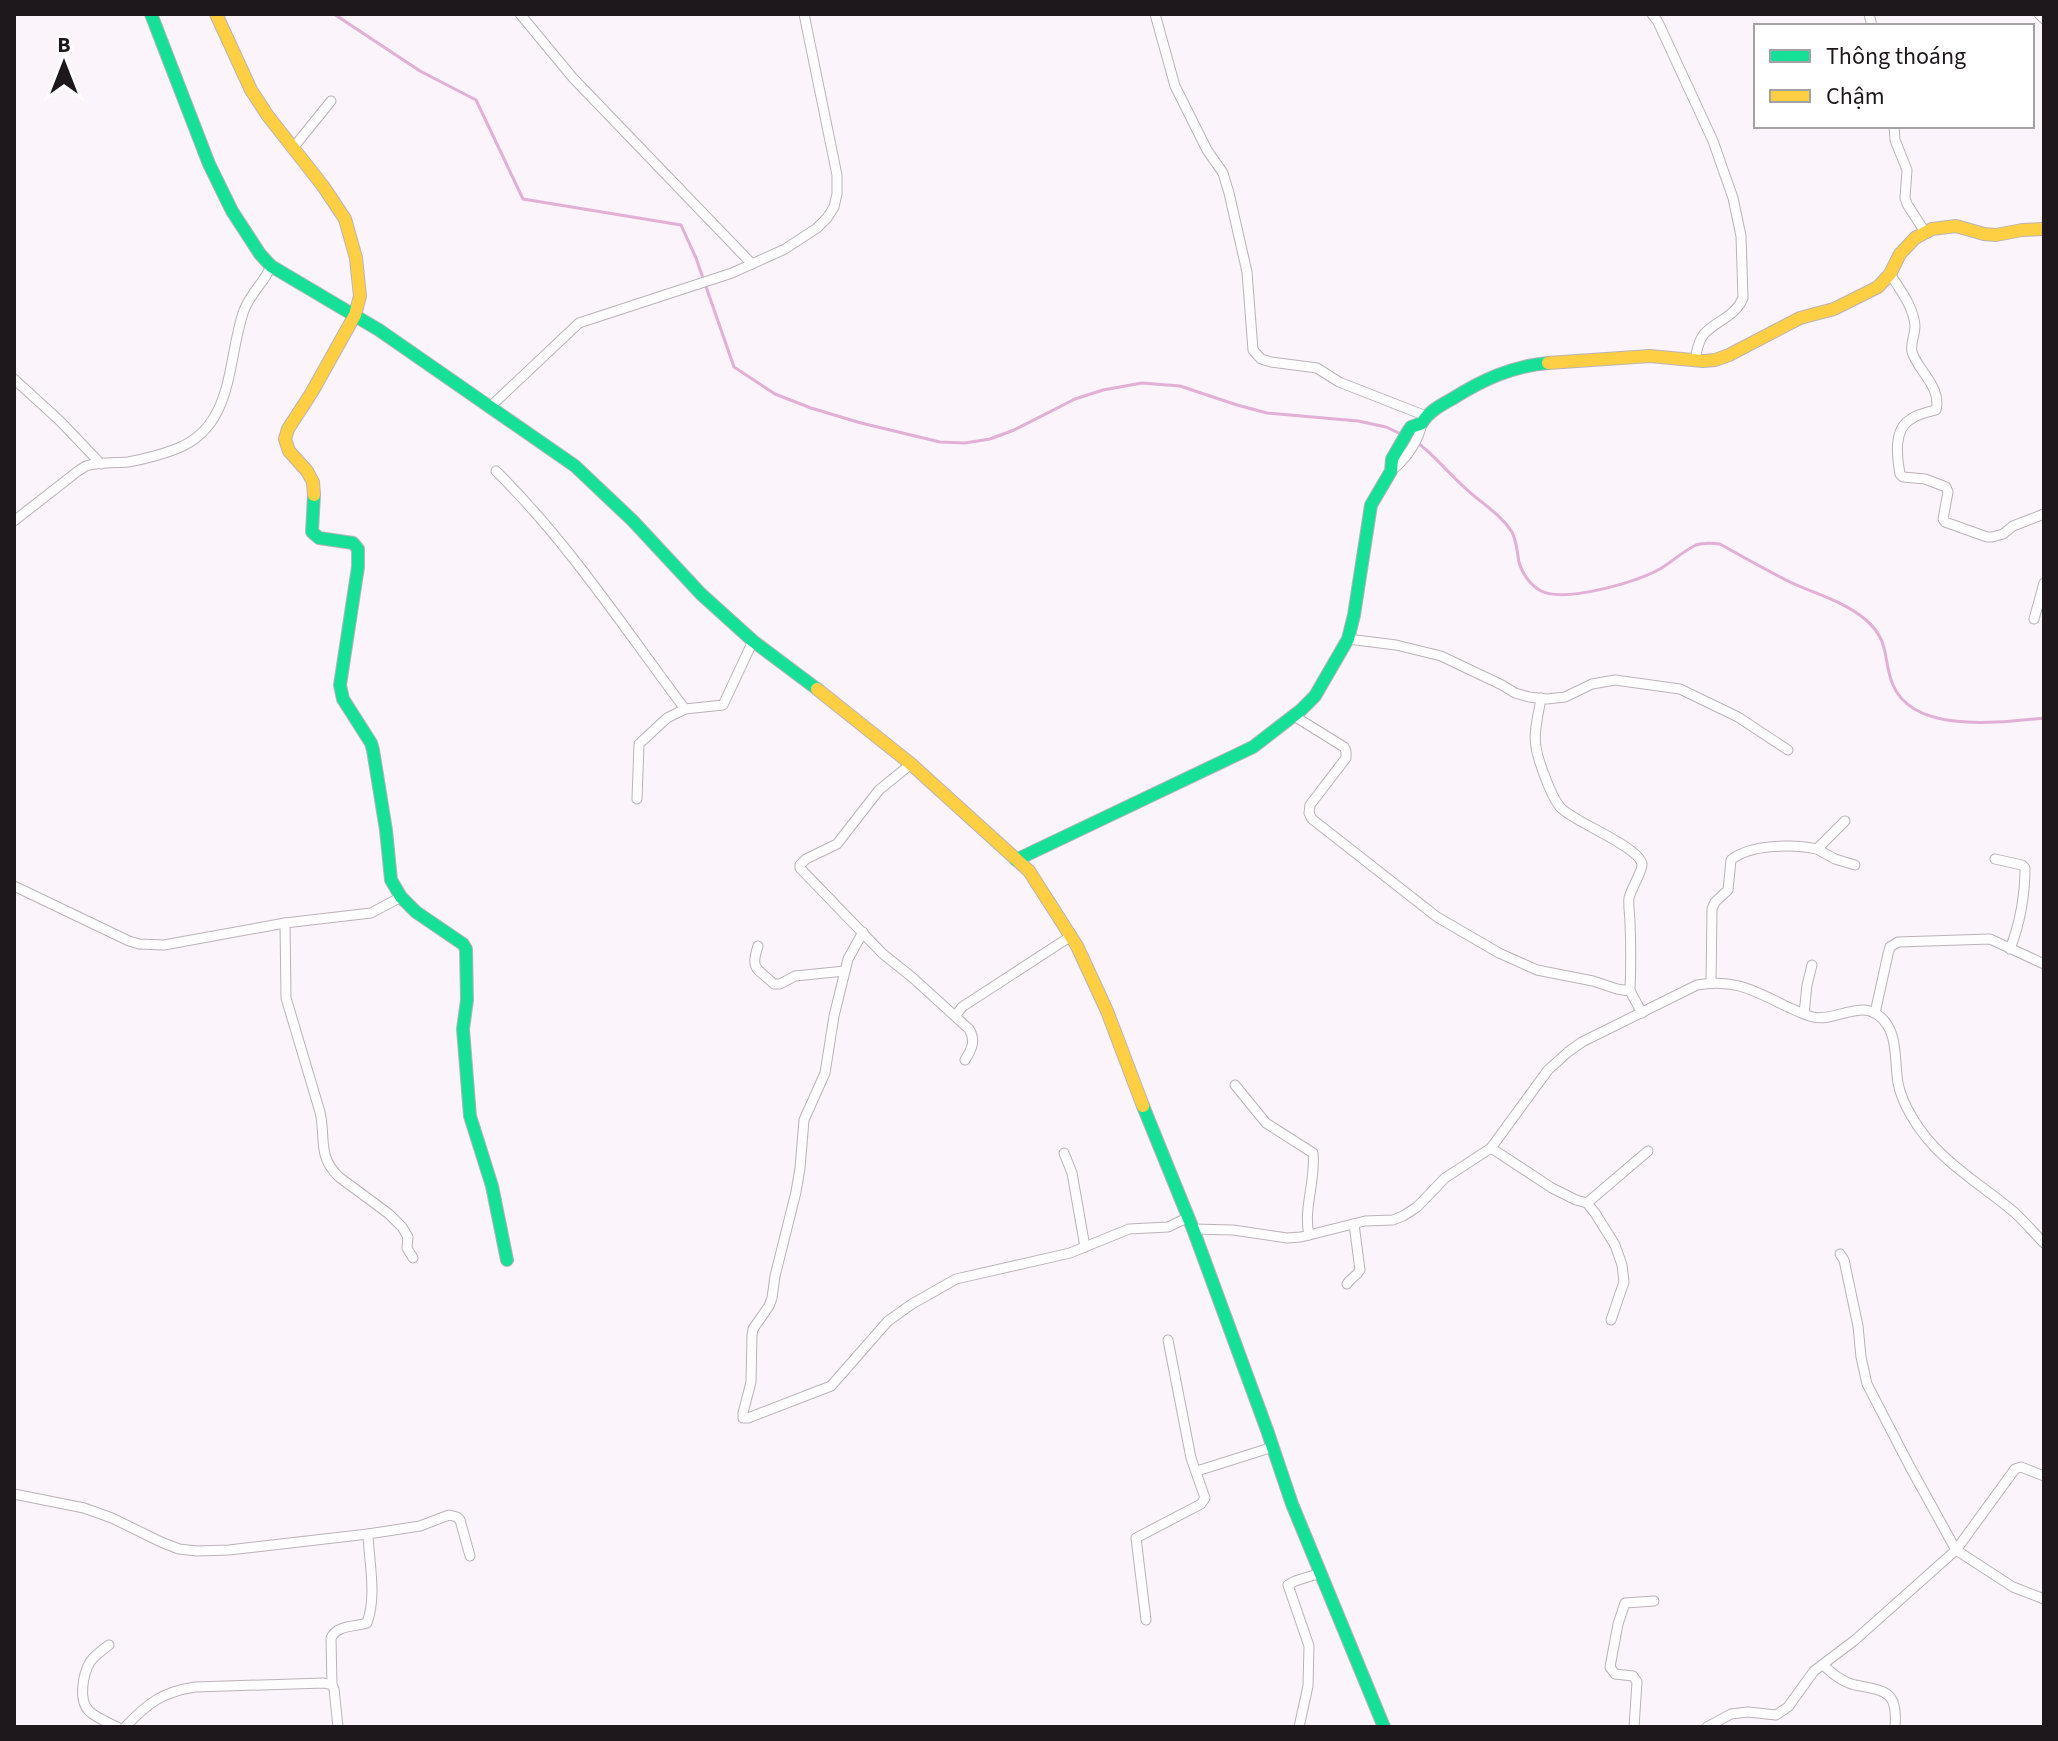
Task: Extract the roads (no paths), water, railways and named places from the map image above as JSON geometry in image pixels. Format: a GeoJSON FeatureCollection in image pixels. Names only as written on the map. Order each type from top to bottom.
{"type":"FeatureCollection","features":[{"type":"Feature","properties":{"kind":"street"},"geometry":{"type":"LineString","coordinates":[[151,14],[214,174],[232,211],[271,266],[355,315],[575,466],[633,521],[701,594],[753,641],[911,764],[1029,871],[1071,936],[1107,1011],[1190,1224],[1292,1504],[1384,1727]]}},
{"type":"Feature","properties":{"kind":"street"},"geometry":{"type":"LineString","coordinates":[[216,14],[251,90],[345,219],[359,276],[360,296],[355,315],[285,439],[289,451],[313,482],[312,532],[319,538],[353,543],[358,549],[351,617],[340,677],[341,692],[372,745],[391,880],[401,897],[416,912],[466,949],[467,1000],[463,1029],[470,1116],[492,1186],[507,1260]]}},
{"type":"Feature","properties":{"kind":"street"},"geometry":{"type":"LineString","coordinates":[[520,14],[573,78],[752,264]]}},
{"type":"Feature","properties":{"kind":"street"},"geometry":{"type":"LineString","coordinates":[[491,406],[577,325],[732,273],[785,249],[827,218],[834,207],[837,175],[804,14]]}},
{"type":"Feature","properties":{"kind":"street"},"geometry":{"type":"LineString","coordinates":[[1155,14],[1175,86],[1207,150],[1223,173],[1229,193],[1247,272],[1253,350],[1261,359],[1271,362],[1317,368],[1339,382],[1424,420]]}},
{"type":"Feature","properties":{"kind":"street"},"geometry":{"type":"LineString","coordinates":[[1652,14],[1713,141],[1740,225],[1741,304],[1728,318],[1704,334],[1695,359]]}},
{"type":"Feature","properties":{"kind":"street"},"geometry":{"type":"LineString","coordinates":[[2039,14],[2044,19]]}},
{"type":"Feature","properties":{"kind":"street"},"geometry":{"type":"LineString","coordinates":[[293,148],[331,101]]}},
{"type":"Feature","properties":{"kind":"street"},"geometry":{"type":"LineString","coordinates":[[1894,128],[1895,140],[1907,170],[1905,198],[1925,232]]}},
{"type":"Feature","properties":{"kind":"street"},"geometry":{"type":"LineString","coordinates":[[1016,860],[1253,747],[1315,696],[1348,639],[1371,505],[1391,471],[1392,459],[1409,441],[1411,427],[1441,405],[1482,380],[1527,365],[1650,356],[1715,360],[1800,318],[1834,309],[1878,287],[1890,274],[1900,254],[1915,238],[1932,229],[1956,226],[1996,235],[2044,229]]}},
{"type":"Feature","properties":{"kind":"street"},"geometry":{"type":"LineString","coordinates":[[14,521],[78,471],[93,464],[154,457],[180,448],[199,434],[221,406],[243,314],[250,296],[268,275],[271,266]]}},
{"type":"Feature","properties":{"kind":"street"},"geometry":{"type":"LineString","coordinates":[[1890,274],[1913,316],[1912,352],[1929,379],[1937,402],[1936,410],[1913,418],[1901,429],[1898,443],[1900,474],[1946,487],[1945,522],[1987,537],[1998,537],[2013,526],[2044,514]]}},
{"type":"Feature","properties":{"kind":"street"},"geometry":{"type":"LineString","coordinates":[[14,379],[101,464]]}},
{"type":"Feature","properties":{"kind":"street"},"geometry":{"type":"LineString","coordinates":[[496,471],[571,556],[685,709]]}},
{"type":"Feature","properties":{"kind":"street"},"geometry":{"type":"LineString","coordinates":[[2034,619],[2044,583]]}},
{"type":"Feature","properties":{"kind":"street"},"geometry":{"type":"LineString","coordinates":[[1348,639],[1396,645],[1441,656],[1529,697],[1565,697],[1592,684],[1615,680],[1666,686],[1688,692],[1738,717],[1788,750]]}},
{"type":"Feature","properties":{"kind":"street"},"geometry":{"type":"LineString","coordinates":[[637,799],[639,744],[667,718],[685,709],[723,705],[753,641]]}},
{"type":"Feature","properties":{"kind":"street"},"geometry":{"type":"LineString","coordinates":[[1541,698],[1535,743],[1557,803],[1589,827],[1624,845],[1642,864],[1628,902],[1630,991],[1642,1013]]}},
{"type":"Feature","properties":{"kind":"street"},"geometry":{"type":"LineString","coordinates":[[1294,716],[1344,747],[1347,754],[1310,805],[1308,810],[1312,819],[1437,917],[1499,953],[1537,970],[1630,991]]}},
{"type":"Feature","properties":{"kind":"street"},"geometry":{"type":"LineString","coordinates":[[911,764],[879,790],[837,844],[800,865],[802,871],[883,954],[956,1015],[974,1036],[973,1046],[965,1060]]}},
{"type":"Feature","properties":{"kind":"street"},"geometry":{"type":"LineString","coordinates":[[1817,849],[1845,821]]}},
{"type":"Feature","properties":{"kind":"street"},"geometry":{"type":"LineString","coordinates":[[1711,983],[1712,909],[1728,890],[1731,860],[1766,847],[1817,849],[1855,865]]}},
{"type":"Feature","properties":{"kind":"street"},"geometry":{"type":"LineString","coordinates":[[1995,859],[2025,868],[2019,925],[2010,949]]}},
{"type":"Feature","properties":{"kind":"street"},"geometry":{"type":"LineString","coordinates":[[14,886],[129,941],[164,945],[285,923],[371,913],[401,897]]}},
{"type":"Feature","properties":{"kind":"street"},"geometry":{"type":"LineString","coordinates":[[285,923],[286,998],[320,1112],[322,1151],[334,1172],[402,1227],[407,1233],[407,1248],[413,1258]]}},
{"type":"Feature","properties":{"kind":"street"},"geometry":{"type":"LineString","coordinates":[[863,932],[851,952],[845,971],[825,1073],[804,1120],[798,1180],[772,1298],[753,1329],[751,1382],[743,1418],[831,1386],[888,1321],[956,1279],[1070,1253],[1129,1229],[1190,1224],[1287,1238],[1403,1216],[1417,1207],[1445,1178],[1491,1148],[1555,1063],[1582,1042],[1697,985],[1711,983],[1735,983],[1748,987],[1819,1018],[1845,1011],[1875,1013],[1889,1026],[1899,1086],[1918,1128],[1952,1164],[2011,1210],[2044,1243]]}},
{"type":"Feature","properties":{"kind":"street"},"geometry":{"type":"LineString","coordinates":[[956,1015],[962,1007],[1071,936]]}},
{"type":"Feature","properties":{"kind":"street"},"geometry":{"type":"LineString","coordinates":[[1875,1013],[1893,944],[1990,939],[2044,964]]}},
{"type":"Feature","properties":{"kind":"street"},"geometry":{"type":"LineString","coordinates":[[758,946],[754,965],[774,984],[795,976],[845,971]]}},
{"type":"Feature","properties":{"kind":"street"},"geometry":{"type":"LineString","coordinates":[[1804,1014],[1812,965]]}},
{"type":"Feature","properties":{"kind":"street"},"geometry":{"type":"LineString","coordinates":[[1235,1085],[1266,1123],[1313,1153],[1307,1216],[1309,1235]]}},
{"type":"Feature","properties":{"kind":"street"},"geometry":{"type":"LineString","coordinates":[[1491,1148],[1552,1188],[1587,1203],[1615,1245],[1622,1265],[1624,1282],[1611,1320]]}},
{"type":"Feature","properties":{"kind":"street"},"geometry":{"type":"LineString","coordinates":[[1587,1203],[1648,1151]]}},
{"type":"Feature","properties":{"kind":"street"},"geometry":{"type":"LineString","coordinates":[[1064,1153],[1072,1173],[1085,1247]]}},
{"type":"Feature","properties":{"kind":"street"},"geometry":{"type":"LineString","coordinates":[[1347,1284],[1360,1270],[1354,1224]]}},
{"type":"Feature","properties":{"kind":"street"},"geometry":{"type":"LineString","coordinates":[[1840,1254],[1844,1260],[1858,1326],[1867,1384],[1956,1550],[2013,1587],[2044,1599]]}},
{"type":"Feature","properties":{"kind":"street"},"geometry":{"type":"LineString","coordinates":[[1146,1620],[1136,1538],[1205,1501],[1191,1458],[1168,1340]]}},
{"type":"Feature","properties":{"kind":"street"},"geometry":{"type":"LineString","coordinates":[[1197,1471],[1273,1447]]}},
{"type":"Feature","properties":{"kind":"street"},"geometry":{"type":"LineString","coordinates":[[1707,1727],[1738,1712],[1782,1713],[1811,1675],[1956,1550],[2015,1469],[2021,1467],[2044,1476]]}},
{"type":"Feature","properties":{"kind":"street"},"geometry":{"type":"LineString","coordinates":[[14,1494],[101,1513],[179,1549],[229,1550],[368,1534],[420,1526],[453,1515],[460,1520],[470,1556]]}},
{"type":"Feature","properties":{"kind":"street"},"geometry":{"type":"LineString","coordinates":[[338,1727],[332,1685],[332,1634],[336,1630],[367,1623],[370,1616],[372,1589],[368,1534]]}},
{"type":"Feature","properties":{"kind":"street"},"geometry":{"type":"LineString","coordinates":[[1299,1727],[1308,1686],[1309,1646],[1288,1585],[1321,1573]]}},
{"type":"Feature","properties":{"kind":"street"},"geometry":{"type":"LineString","coordinates":[[1634,1727],[1637,1682],[1633,1676],[1615,1674],[1610,1667],[1625,1603],[1654,1601]]}},
{"type":"Feature","properties":{"kind":"street"},"geometry":{"type":"LineString","coordinates":[[109,1645],[89,1664],[84,1681],[84,1699],[90,1712],[117,1727]]}},
{"type":"Feature","properties":{"kind":"street"},"geometry":{"type":"LineString","coordinates":[[1823,1665],[1846,1682],[1875,1688],[1889,1696],[1896,1706],[1895,1727]]}},
{"type":"Feature","properties":{"kind":"street"},"geometry":{"type":"LineString","coordinates":[[125,1727],[153,1701],[176,1690],[332,1685]]}},
{"type":"Feature","properties":{"kind":"waterway"},"geometry":{"type":"LineString","coordinates":[[334,14],[420,71],[476,100],[523,199],[681,225],[696,258],[734,367],[775,394],[861,423],[940,442],[965,443],[990,439],[1075,399],[1142,383],[1180,386],[1267,413],[1358,421],[1401,434]]}},
{"type":"Feature","properties":{"kind":"waterway"},"geometry":{"type":"LineString","coordinates":[[1408,437],[1430,453],[1507,525],[1515,540],[1522,570],[1541,591],[1552,594],[1583,593],[1618,585],[1660,569],[1696,545],[1720,544],[1790,582],[1839,603],[1866,620],[1883,643],[1893,685],[1904,701],[1920,712],[1961,722],[2044,718]]}}]}
